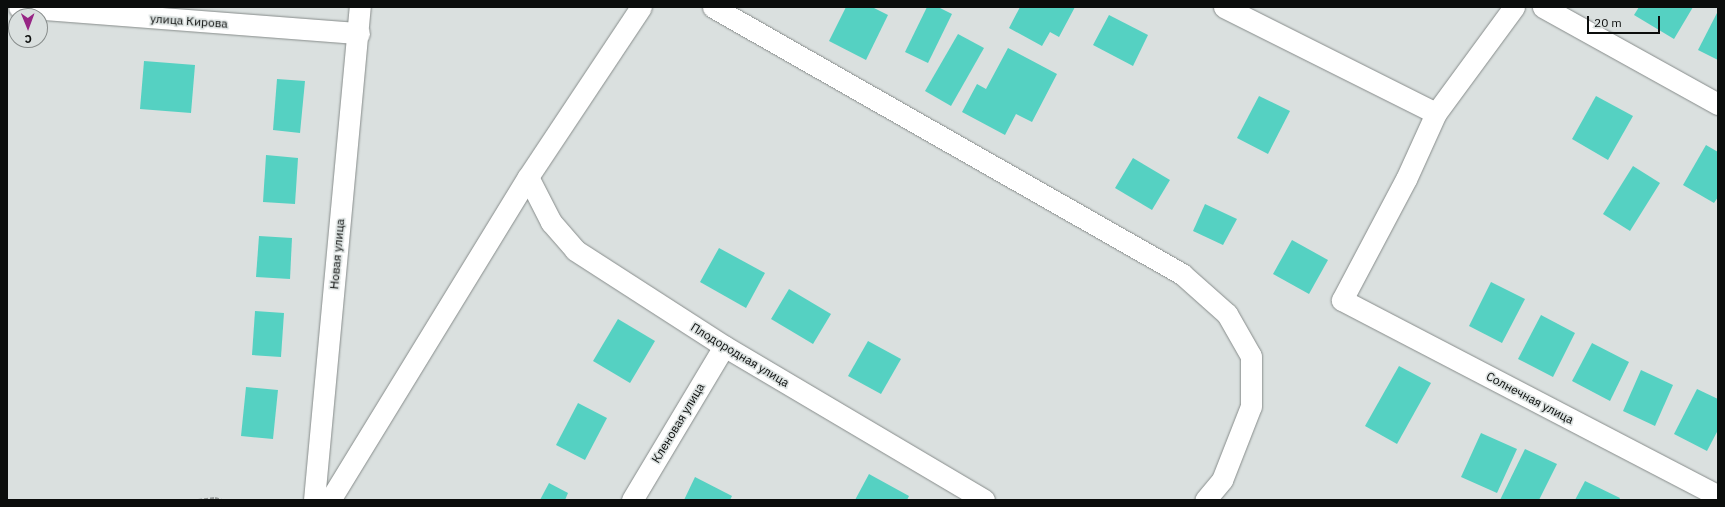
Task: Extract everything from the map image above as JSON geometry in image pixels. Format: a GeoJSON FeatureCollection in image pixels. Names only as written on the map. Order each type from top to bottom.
{"type":"FeatureCollection","features":[{"type":"Feature","properties":{"kind":"street","name":"улица Кирова"},"geometry":{"type":"LineString","coordinates":[[19,7],[359,33]]}},
{"type":"Feature","properties":{"kind":"street","name":"Новая улица"},"geometry":{"type":"LineString","coordinates":[[314,500],[359,33],[360,7]]}},
{"type":"Feature","properties":{"kind":"street"},"geometry":{"type":"LineString","coordinates":[[330,500],[528,177],[641,7]]}},
{"type":"Feature","properties":{"kind":"street"},"geometry":{"type":"LineString","coordinates":[[714,7],[1182,274],[1227,314],[1251,356],[1251,406],[1222,480],[1205,500]]}},
{"type":"Feature","properties":{"kind":"street"},"geometry":{"type":"LineString","coordinates":[[1224,7],[1436,113],[1514,7]]}},
{"type":"Feature","properties":{"kind":"street"},"geometry":{"type":"LineString","coordinates":[[1543,7],[1718,104]]}},
{"type":"Feature","properties":{"kind":"street","name":"Солнечная улица"},"geometry":{"type":"LineString","coordinates":[[1436,113],[1406,180],[1342,300],[1718,496]]}},
{"type":"Feature","properties":{"kind":"street","name":"Плодородная улица"},"geometry":{"type":"LineString","coordinates":[[528,177],[551,222],[575,250],[724,346],[973,497]]}},
{"type":"Feature","properties":{"kind":"street","name":"Кленовая улица"},"geometry":{"type":"LineString","coordinates":[[632,500],[724,346]]}},
{"type":"Feature","properties":{"kind":"path"},"geometry":{"type":"LineString","coordinates":[[198,500],[215,498],[222,500]]}},
{"type":"Feature","properties":{"kind":"building"},"geometry":{"type":"Polygon","coordinates":[[[846,7],[872,7],[888,15],[866,60],[829,41],[846,7]]]}},
{"type":"Feature","properties":{"kind":"building"},"geometry":{"type":"Polygon","coordinates":[[[927,7],[938,7],[952,14],[928,63],[905,52],[927,7]]]}},
{"type":"Feature","properties":{"kind":"building"},"geometry":{"type":"Polygon","coordinates":[[[1020,7],[1075,7],[1059,37],[1050,32],[1042,46],[1009,28],[1020,7]]]}},
{"type":"Feature","properties":{"kind":"building"},"geometry":{"type":"Polygon","coordinates":[[[1639,7],[1693,7],[1674,39],[1634,15],[1639,7]]]}},
{"type":"Feature","properties":{"kind":"building"},"geometry":{"type":"Polygon","coordinates":[[[1718,11],[1718,60],[1698,50],[1718,11]]]}},
{"type":"Feature","properties":{"kind":"building"},"geometry":{"type":"Polygon","coordinates":[[[1109,15],[1148,35],[1133,66],[1093,45],[1109,15]]]}},
{"type":"Feature","properties":{"kind":"building"},"geometry":{"type":"Polygon","coordinates":[[[958,34],[984,48],[951,106],[925,91],[958,34]]]}},
{"type":"Feature","properties":{"kind":"building"},"geometry":{"type":"Polygon","coordinates":[[[1008,48],[1057,74],[1032,122],[1016,114],[1005,135],[962,112],[977,84],[986,89],[1008,48]]]}},
{"type":"Feature","properties":{"kind":"building"},"geometry":{"type":"Polygon","coordinates":[[[144,61],[195,65],[191,113],[140,109],[144,61]]]}},
{"type":"Feature","properties":{"kind":"building"},"geometry":{"type":"Polygon","coordinates":[[[277,79],[305,81],[300,133],[273,130],[277,79]]]}},
{"type":"Feature","properties":{"kind":"building"},"geometry":{"type":"Polygon","coordinates":[[[1259,96],[1290,111],[1268,154],[1237,138],[1259,96]]]}},
{"type":"Feature","properties":{"kind":"building"},"geometry":{"type":"Polygon","coordinates":[[[1596,96],[1633,116],[1608,160],[1572,139],[1596,96]]]}},
{"type":"Feature","properties":{"kind":"building"},"geometry":{"type":"Polygon","coordinates":[[[1706,145],[1718,152],[1718,197],[1714,203],[1683,185],[1706,145]]]}},
{"type":"Feature","properties":{"kind":"building"},"geometry":{"type":"Polygon","coordinates":[[[266,155],[298,158],[295,204],[263,202],[266,155]]]}},
{"type":"Feature","properties":{"kind":"building"},"geometry":{"type":"Polygon","coordinates":[[[1133,158],[1170,180],[1152,210],[1115,188],[1133,158]]]}},
{"type":"Feature","properties":{"kind":"building"},"geometry":{"type":"Polygon","coordinates":[[[1633,166],[1660,183],[1630,231],[1603,214],[1633,166]]]}},
{"type":"Feature","properties":{"kind":"building"},"geometry":{"type":"Polygon","coordinates":[[[1205,204],[1237,219],[1223,245],[1193,231],[1205,204]]]}},
{"type":"Feature","properties":{"kind":"building"},"geometry":{"type":"Polygon","coordinates":[[[259,236],[292,238],[290,279],[256,277],[259,236]]]}},
{"type":"Feature","properties":{"kind":"building"},"geometry":{"type":"Polygon","coordinates":[[[1292,240],[1328,260],[1309,294],[1273,274],[1292,240]]]}},
{"type":"Feature","properties":{"kind":"building"},"geometry":{"type":"Polygon","coordinates":[[[719,248],[765,273],[746,308],[700,282],[719,248]]]}},
{"type":"Feature","properties":{"kind":"building"},"geometry":{"type":"Polygon","coordinates":[[[1491,282],[1525,299],[1502,343],[1469,326],[1491,282]]]}},
{"type":"Feature","properties":{"kind":"building"},"geometry":{"type":"Polygon","coordinates":[[[789,289],[831,314],[813,344],[771,319],[789,289]]]}},
{"type":"Feature","properties":{"kind":"building"},"geometry":{"type":"Polygon","coordinates":[[[255,311],[284,313],[281,357],[252,355],[255,311]]]}},
{"type":"Feature","properties":{"kind":"building"},"geometry":{"type":"Polygon","coordinates":[[[1541,315],[1575,333],[1553,377],[1518,359],[1541,315]]]}},
{"type":"Feature","properties":{"kind":"building"},"geometry":{"type":"Polygon","coordinates":[[[618,319],[655,341],[630,383],[593,361],[618,319]]]}},
{"type":"Feature","properties":{"kind":"building"},"geometry":{"type":"Polygon","coordinates":[[[868,341],[901,359],[881,394],[848,376],[868,341]]]}},
{"type":"Feature","properties":{"kind":"building"},"geometry":{"type":"Polygon","coordinates":[[[1592,343],[1629,362],[1610,401],[1572,381],[1592,343]]]}},
{"type":"Feature","properties":{"kind":"building"},"geometry":{"type":"Polygon","coordinates":[[[1399,366],[1431,383],[1397,444],[1365,426],[1399,366]]]}},
{"type":"Feature","properties":{"kind":"building"},"geometry":{"type":"Polygon","coordinates":[[[1641,370],[1673,385],[1655,426],[1623,411],[1641,370]]]}},
{"type":"Feature","properties":{"kind":"building"},"geometry":{"type":"Polygon","coordinates":[[[246,387],[278,390],[273,439],[241,436],[246,387]]]}},
{"type":"Feature","properties":{"kind":"building"},"geometry":{"type":"Polygon","coordinates":[[[1697,389],[1718,399],[1718,430],[1707,451],[1674,434],[1697,389]]]}},
{"type":"Feature","properties":{"kind":"building"},"geometry":{"type":"Polygon","coordinates":[[[578,403],[607,418],[585,460],[556,445],[578,403]]]}},
{"type":"Feature","properties":{"kind":"building"},"geometry":{"type":"Polygon","coordinates":[[[1481,433],[1517,449],[1497,493],[1461,477],[1481,433]]]}},
{"type":"Feature","properties":{"kind":"building"},"geometry":{"type":"Polygon","coordinates":[[[1525,449],[1557,464],[1539,500],[1500,500],[1525,449]]]}},
{"type":"Feature","properties":{"kind":"building"},"geometry":{"type":"Polygon","coordinates":[[[869,474],[909,496],[907,500],[855,500],[869,474]]]}},
{"type":"Feature","properties":{"kind":"building"},"geometry":{"type":"Polygon","coordinates":[[[695,477],[732,496],[730,500],[684,500],[695,477]]]}},
{"type":"Feature","properties":{"kind":"building"},"geometry":{"type":"Polygon","coordinates":[[[1585,481],[1620,498],[1619,500],[1575,500],[1585,481]]]}},
{"type":"Feature","properties":{"kind":"building"},"geometry":{"type":"Polygon","coordinates":[[[549,483],[568,493],[565,500],[540,500],[549,483]]]}}]}
